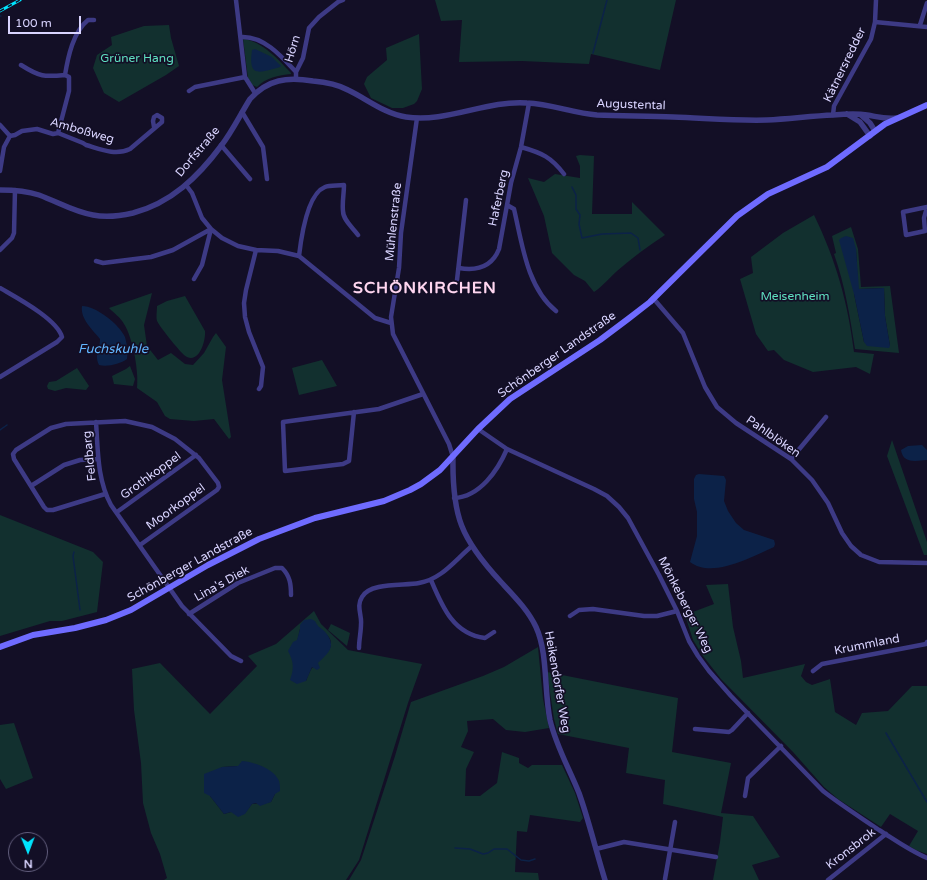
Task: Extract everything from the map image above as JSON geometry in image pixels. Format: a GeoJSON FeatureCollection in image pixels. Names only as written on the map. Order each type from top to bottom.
{"type":"FeatureCollection","features":[{"type":"Feature","properties":{"kind":"main road","name":"Schönberger Landstraße"},"geometry":{"type":"LineString","coordinates":[[0,647],[33,635],[106,620],[131,610],[208,565],[259,539],[280,530],[330,513],[368,506],[397,496],[422,484],[440,470],[478,429],[510,399],[628,320],[750,205],[768,194],[826,167],[875,131],[896,118],[927,105]]}},
{"type":"Feature","properties":{"kind":"street"},"geometry":{"type":"LineString","coordinates":[[236,0],[242,37],[245,77],[255,94]]}},
{"type":"Feature","properties":{"kind":"street","name":"Hörn"},"geometry":{"type":"LineString","coordinates":[[296,72],[302,58],[309,28],[319,17],[338,2],[343,0]]}},
{"type":"Feature","properties":{"kind":"street","name":"Kätnersredder"},"geometry":{"type":"LineString","coordinates":[[833,114],[834,106],[871,39],[875,22],[876,0]]}},
{"type":"Feature","properties":{"kind":"street"},"geometry":{"type":"LineString","coordinates":[[920,25],[927,3]]}},
{"type":"Feature","properties":{"kind":"street"},"geometry":{"type":"LineString","coordinates":[[58,133],[69,91],[69,78],[66,75],[71,47],[83,24],[88,20],[94,20]]}},
{"type":"Feature","properties":{"kind":"street"},"geometry":{"type":"LineString","coordinates":[[875,22],[920,25],[927,27]]}},
{"type":"Feature","properties":{"kind":"street"},"geometry":{"type":"LineString","coordinates":[[242,37],[249,37],[270,46],[296,72],[296,78]]}},
{"type":"Feature","properties":{"kind":"street"},"geometry":{"type":"LineString","coordinates":[[21,65],[39,76],[46,77],[66,75]]}},
{"type":"Feature","properties":{"kind":"street"},"geometry":{"type":"LineString","coordinates":[[189,92],[195,86],[245,77]]}},
{"type":"Feature","properties":{"kind":"street","name":"Dorfstraße"},"geometry":{"type":"LineString","coordinates":[[0,190],[15,190],[40,195],[72,209],[93,215],[122,215],[158,204],[186,185],[197,174],[221,145],[255,94],[262,87],[277,81],[296,78],[328,82],[340,86],[393,113],[416,118]]}},
{"type":"Feature","properties":{"kind":"street","name":"Augustental"},"geometry":{"type":"LineString","coordinates":[[416,118],[447,115],[511,102],[529,103],[598,115],[765,120],[833,114],[859,114],[882,119],[896,118]]}},
{"type":"Feature","properties":{"kind":"street","name":"Haferberg"},"geometry":{"type":"LineString","coordinates":[[459,268],[468,269],[483,267],[496,257],[521,147],[529,103]]}},
{"type":"Feature","properties":{"kind":"street"},"geometry":{"type":"LineString","coordinates":[[242,112],[263,147],[267,178]]}},
{"type":"Feature","properties":{"kind":"street"},"geometry":{"type":"LineString","coordinates":[[847,114],[860,122],[870,136]]}},
{"type":"Feature","properties":{"kind":"street"},"geometry":{"type":"LineString","coordinates":[[859,114],[870,123],[875,131]]}},
{"type":"Feature","properties":{"kind":"street","name":"Mühlenstraße"},"geometry":{"type":"LineString","coordinates":[[416,118],[401,233],[399,268],[391,323],[393,334],[449,444],[453,457]]}},
{"type":"Feature","properties":{"kind":"street"},"geometry":{"type":"LineString","coordinates":[[0,125],[10,136],[4,147],[0,171]]}},
{"type":"Feature","properties":{"kind":"street","name":"Amboßweg"},"geometry":{"type":"LineString","coordinates":[[10,136],[15,135],[22,130],[37,129],[53,134],[58,133],[86,145],[112,152],[130,148],[154,127]]}},
{"type":"Feature","properties":{"kind":"street"},"geometry":{"type":"LineString","coordinates":[[221,145],[250,179]]}},
{"type":"Feature","properties":{"kind":"street"},"geometry":{"type":"LineString","coordinates":[[521,147],[544,155],[557,165],[564,174]]}},
{"type":"Feature","properties":{"kind":"street"},"geometry":{"type":"LineString","coordinates":[[186,185],[192,193],[202,218],[211,229],[222,238],[238,246],[256,250],[278,251],[299,256],[375,318],[391,323]]}},
{"type":"Feature","properties":{"kind":"street"},"geometry":{"type":"LineString","coordinates":[[299,256],[305,219],[316,196],[320,190],[326,187],[344,185],[343,212],[345,218],[358,235]]}},
{"type":"Feature","properties":{"kind":"street"},"geometry":{"type":"LineString","coordinates":[[0,250],[12,238],[14,233],[15,190]]}},
{"type":"Feature","properties":{"kind":"street"},"geometry":{"type":"LineString","coordinates":[[457,280],[466,200]]}},
{"type":"Feature","properties":{"kind":"street"},"geometry":{"type":"LineString","coordinates":[[507,205],[514,210],[532,280],[551,307],[556,311]]}},
{"type":"Feature","properties":{"kind":"street"},"geometry":{"type":"LineString","coordinates":[[927,207],[924,218],[925,231],[906,235],[903,212],[927,207]]}},
{"type":"Feature","properties":{"kind":"street"},"geometry":{"type":"LineString","coordinates":[[96,261],[103,263],[151,257],[173,250],[211,229]]}},
{"type":"Feature","properties":{"kind":"street"},"geometry":{"type":"LineString","coordinates":[[194,278],[202,265],[211,229]]}},
{"type":"Feature","properties":{"kind":"street"},"geometry":{"type":"LineString","coordinates":[[256,250],[244,303],[245,317],[249,332],[263,367],[261,386],[259,389]]}},
{"type":"Feature","properties":{"kind":"street"},"geometry":{"type":"LineString","coordinates":[[0,288],[38,312],[54,325],[62,338],[0,377]]}},
{"type":"Feature","properties":{"kind":"street","name":"Pahlblöken"},"geometry":{"type":"LineString","coordinates":[[653,298],[683,333],[705,387],[717,407],[736,422],[791,459],[812,480],[828,503],[845,538],[851,546],[861,555],[879,562],[927,563]]}},
{"type":"Feature","properties":{"kind":"street"},"geometry":{"type":"LineString","coordinates":[[354,412],[349,461],[343,464],[285,471],[283,422],[354,412],[379,409],[423,394]]}},
{"type":"Feature","properties":{"kind":"street"},"geometry":{"type":"LineString","coordinates":[[791,459],[826,417]]}},
{"type":"Feature","properties":{"kind":"street","name":"Moorkoppel"},"geometry":{"type":"LineString","coordinates":[[105,494],[53,510],[47,510],[14,459],[13,454],[16,450],[52,428],[66,424],[125,421],[152,428],[175,439],[202,460],[218,482],[219,487],[217,490],[140,545]]}},
{"type":"Feature","properties":{"kind":"street","name":"Feldbarg"},"geometry":{"type":"LineString","coordinates":[[96,422],[98,459],[105,494],[189,614],[231,656],[241,661]]}},
{"type":"Feature","properties":{"kind":"street","name":"Mönkeberger Weg"},"geometry":{"type":"LineString","coordinates":[[478,429],[507,449],[594,489],[613,501],[628,518],[677,611],[689,641],[698,656],[725,689],[823,791],[900,844],[927,858]]}},
{"type":"Feature","properties":{"kind":"street"},"geometry":{"type":"LineString","coordinates":[[454,498],[467,495],[486,482],[497,469],[507,449]]}},
{"type":"Feature","properties":{"kind":"street","name":"Grothkoppel"},"geometry":{"type":"LineString","coordinates":[[117,512],[196,455]]}},
{"type":"Feature","properties":{"kind":"street","name":"Heikendorfer Weg"},"geometry":{"type":"LineString","coordinates":[[453,457],[454,498],[461,526],[472,546],[491,571],[530,615],[537,628],[541,643],[548,707],[554,733],[558,747],[578,791],[605,880]]}},
{"type":"Feature","properties":{"kind":"street"},"geometry":{"type":"LineString","coordinates":[[31,486],[64,465],[80,460],[98,459]]}},
{"type":"Feature","properties":{"kind":"street"},"geometry":{"type":"LineString","coordinates":[[359,648],[362,623],[359,604],[366,591],[373,588],[412,584],[431,580],[445,571],[472,546]]}},
{"type":"Feature","properties":{"kind":"street","name":"Lina's Diek"},"geometry":{"type":"LineString","coordinates":[[189,614],[238,583],[275,568],[282,568],[286,572],[291,585],[290,595]]}},
{"type":"Feature","properties":{"kind":"street"},"geometry":{"type":"LineString","coordinates":[[431,580],[442,605],[455,623],[475,637],[485,638],[494,632]]}},
{"type":"Feature","properties":{"kind":"street"},"geometry":{"type":"LineString","coordinates":[[570,616],[579,610],[593,609],[644,616],[657,616],[677,611]]}},
{"type":"Feature","properties":{"kind":"street","name":"Krummland"},"geometry":{"type":"LineString","coordinates":[[813,671],[822,664],[926,644],[927,642]]}},
{"type":"Feature","properties":{"kind":"street"},"geometry":{"type":"LineString","coordinates":[[695,729],[729,732],[748,713]]}},
{"type":"Feature","properties":{"kind":"street"},"geometry":{"type":"LineString","coordinates":[[745,796],[748,778],[781,746]]}},
{"type":"Feature","properties":{"kind":"street"},"geometry":{"type":"LineString","coordinates":[[665,879],[675,822]]}},
{"type":"Feature","properties":{"kind":"street","name":"Kronsbrok"},"geometry":{"type":"LineString","coordinates":[[828,880],[886,834]]}},
{"type":"Feature","properties":{"kind":"street"},"geometry":{"type":"LineString","coordinates":[[596,848],[624,842],[716,857]]}},
{"type":"Feature","properties":{"kind":"green space"},"geometry":{"type":"Polygon","coordinates":[[[435,0],[676,0],[660,70],[591,54],[589,64],[522,61],[459,62],[462,20],[441,21],[435,0]]]}},
{"type":"Feature","properties":{"kind":"green space","name":"Grüner Hang"},"geometry":{"type":"Polygon","coordinates":[[[169,25],[179,66],[119,102],[104,93],[93,68],[97,55],[112,45],[111,37],[144,26],[169,25]]]}},
{"type":"Feature","properties":{"kind":"green space"},"geometry":{"type":"Polygon","coordinates":[[[419,34],[422,89],[417,101],[414,104],[403,108],[392,108],[371,98],[364,84],[367,77],[387,60],[386,48],[419,34]]]}},
{"type":"Feature","properties":{"kind":"green space"},"geometry":{"type":"Polygon","coordinates":[[[243,39],[257,43],[270,52],[291,74],[282,75],[264,81],[257,87],[252,85],[248,78],[243,39]]]}},
{"type":"Feature","properties":{"kind":"green space"},"geometry":{"type":"Polygon","coordinates":[[[576,156],[594,156],[592,214],[632,214],[632,202],[665,235],[628,261],[594,292],[585,281],[574,275],[552,253],[544,216],[528,178],[544,182],[555,174],[580,178],[580,166],[576,156]]]}},
{"type":"Feature","properties":{"kind":"green space","name":"Meisenheim"},"geometry":{"type":"Polygon","coordinates":[[[814,215],[829,248],[845,299],[854,352],[874,354],[870,374],[856,367],[813,372],[784,360],[774,350],[768,351],[756,334],[740,279],[753,273],[751,257],[783,233],[814,215]]]}},
{"type":"Feature","properties":{"kind":"green space"},"geometry":{"type":"Polygon","coordinates":[[[851,227],[858,249],[861,287],[890,286],[899,353],[855,349],[844,289],[834,254],[836,253],[832,236],[851,227]],[[856,249],[854,294],[864,342],[890,346],[885,316],[884,288],[858,289],[856,249]]]}},
{"type":"Feature","properties":{"kind":"green space"},"geometry":{"type":"Polygon","coordinates":[[[152,293],[144,325],[147,346],[158,360],[171,353],[185,364],[193,365],[204,353],[216,333],[226,347],[222,380],[231,437],[229,439],[214,419],[194,421],[170,419],[165,416],[157,402],[137,388],[136,364],[133,346],[123,322],[109,308],[152,293]]]}},
{"type":"Feature","properties":{"kind":"green space"},"geometry":{"type":"Polygon","coordinates":[[[185,296],[205,331],[203,344],[199,354],[192,358],[184,355],[157,321],[157,306],[167,301],[185,296]]]}},
{"type":"Feature","properties":{"kind":"green space"},"geometry":{"type":"Polygon","coordinates":[[[322,360],[337,386],[299,395],[292,368],[322,360]]]}},
{"type":"Feature","properties":{"kind":"green space"},"geometry":{"type":"Polygon","coordinates":[[[130,366],[135,379],[133,386],[114,384],[112,376],[130,366]]]}},
{"type":"Feature","properties":{"kind":"green space"},"geometry":{"type":"Polygon","coordinates":[[[77,368],[89,386],[86,390],[66,388],[55,391],[48,389],[47,386],[49,382],[56,381],[77,368]]]}},
{"type":"Feature","properties":{"kind":"green space"},"geometry":{"type":"Polygon","coordinates":[[[892,440],[927,542],[927,555],[924,555],[887,456],[892,440]]]}},
{"type":"Feature","properties":{"kind":"green space"},"geometry":{"type":"Polygon","coordinates":[[[0,515],[93,552],[103,562],[97,612],[62,621],[50,621],[0,636],[0,515]]]}},
{"type":"Feature","properties":{"kind":"green space"},"geometry":{"type":"Polygon","coordinates":[[[728,584],[733,627],[741,661],[743,678],[805,664],[801,676],[806,682],[812,685],[830,679],[835,712],[856,725],[862,713],[888,711],[912,686],[927,686],[927,854],[909,846],[918,831],[890,814],[881,827],[838,799],[824,787],[793,752],[721,679],[703,656],[693,640],[685,615],[714,604],[706,585],[728,584]]]}},
{"type":"Feature","properties":{"kind":"green space"},"geometry":{"type":"Polygon","coordinates":[[[314,611],[321,624],[348,650],[422,664],[408,703],[359,860],[346,880],[164,880],[167,878],[160,854],[151,833],[143,803],[141,763],[134,710],[132,669],[160,663],[210,714],[257,666],[248,656],[276,644],[314,611]],[[318,627],[300,629],[293,660],[294,670],[291,680],[306,681],[312,668],[330,648],[330,639],[326,633],[318,627]],[[238,766],[222,767],[210,796],[224,814],[231,812],[245,813],[252,804],[271,802],[275,794],[238,766]]]}},
{"type":"Feature","properties":{"kind":"green space"},"geometry":{"type":"Polygon","coordinates":[[[331,624],[350,633],[347,646],[328,630],[331,624]]]}},
{"type":"Feature","properties":{"kind":"green space"},"geometry":{"type":"Polygon","coordinates":[[[538,647],[543,699],[549,728],[525,732],[506,730],[493,719],[467,721],[468,731],[461,747],[474,752],[466,769],[465,796],[480,796],[497,783],[502,752],[519,758],[519,763],[528,768],[532,765],[562,765],[575,793],[583,818],[580,822],[530,815],[527,832],[517,831],[515,872],[538,873],[539,880],[349,880],[361,860],[411,702],[504,667],[538,647]]]}},
{"type":"Feature","properties":{"kind":"green space"},"geometry":{"type":"Polygon","coordinates":[[[547,672],[678,698],[672,752],[731,763],[721,813],[753,816],[780,857],[752,865],[759,880],[713,880],[723,817],[663,804],[665,780],[626,773],[629,748],[558,734],[554,719],[547,672]]]}},
{"type":"Feature","properties":{"kind":"green space"},"geometry":{"type":"Polygon","coordinates":[[[14,723],[33,778],[6,789],[0,779],[0,725],[14,723]]]}},
{"type":"Feature","properties":{"kind":"water"},"geometry":{"type":"Polygon","coordinates":[[[255,49],[272,57],[281,66],[266,71],[257,71],[252,65],[251,59],[252,50],[255,49]]]}},
{"type":"Feature","properties":{"kind":"water"},"geometry":{"type":"Polygon","coordinates":[[[846,236],[853,238],[856,249],[859,289],[884,288],[885,316],[890,346],[889,348],[867,346],[864,342],[854,294],[839,240],[846,236]]]}},
{"type":"Feature","properties":{"kind":"water","name":"Fuchskuhle"},"geometry":{"type":"Polygon","coordinates":[[[82,306],[100,312],[118,327],[125,337],[127,359],[114,365],[99,365],[97,355],[100,339],[85,320],[82,306]]]}},
{"type":"Feature","properties":{"kind":"water"},"geometry":{"type":"Polygon","coordinates":[[[922,445],[927,450],[927,460],[911,461],[904,458],[901,450],[908,446],[922,445]]]}},
{"type":"Feature","properties":{"kind":"water"},"geometry":{"type":"Polygon","coordinates":[[[696,475],[724,476],[726,480],[724,501],[728,511],[736,523],[744,530],[774,540],[774,547],[732,565],[709,568],[699,567],[690,562],[697,536],[697,512],[694,499],[694,479],[696,475]]]}},
{"type":"Feature","properties":{"kind":"water"},"geometry":{"type":"Polygon","coordinates":[[[311,619],[315,621],[326,633],[331,642],[331,646],[328,653],[318,663],[320,668],[317,670],[312,667],[306,681],[297,684],[290,680],[293,666],[288,651],[293,642],[297,640],[300,625],[304,620],[311,619]]]}},
{"type":"Feature","properties":{"kind":"water"},"geometry":{"type":"Polygon","coordinates":[[[242,761],[257,764],[272,772],[279,780],[280,791],[275,794],[271,802],[260,806],[256,803],[252,804],[245,814],[238,817],[231,812],[224,814],[210,796],[204,793],[204,774],[222,767],[238,766],[242,761]]]}},
{"type":"Feature","properties":{"kind":"waterway"},"geometry":{"type":"LineString","coordinates":[[593,53],[607,0]]}},
{"type":"Feature","properties":{"kind":"waterway"},"geometry":{"type":"LineString","coordinates":[[572,187],[576,195],[576,209],[580,215],[579,224],[582,238],[602,234],[631,233],[638,238],[640,250]]}},
{"type":"Feature","properties":{"kind":"waterway"},"geometry":{"type":"LineString","coordinates":[[0,430],[7,425]]}},
{"type":"Feature","properties":{"kind":"waterway"},"geometry":{"type":"LineString","coordinates":[[74,552],[73,556],[80,610]]}},
{"type":"Feature","properties":{"kind":"waterway"},"geometry":{"type":"LineString","coordinates":[[886,733],[927,802]]}},
{"type":"Feature","properties":{"kind":"waterway"},"geometry":{"type":"LineString","coordinates":[[455,848],[470,849],[483,854],[494,849],[507,849],[521,860],[529,861],[535,859]]}},
{"type":"Feature","properties":{"kind":"railway"},"geometry":{"type":"LineString","coordinates":[[0,11],[20,0]]}},
{"type":"Feature","properties":{"kind":"district","name":"SCHÖNKIRCHEN"},"geometry":{"type":"Point","coordinates":[425,289]}}]}
